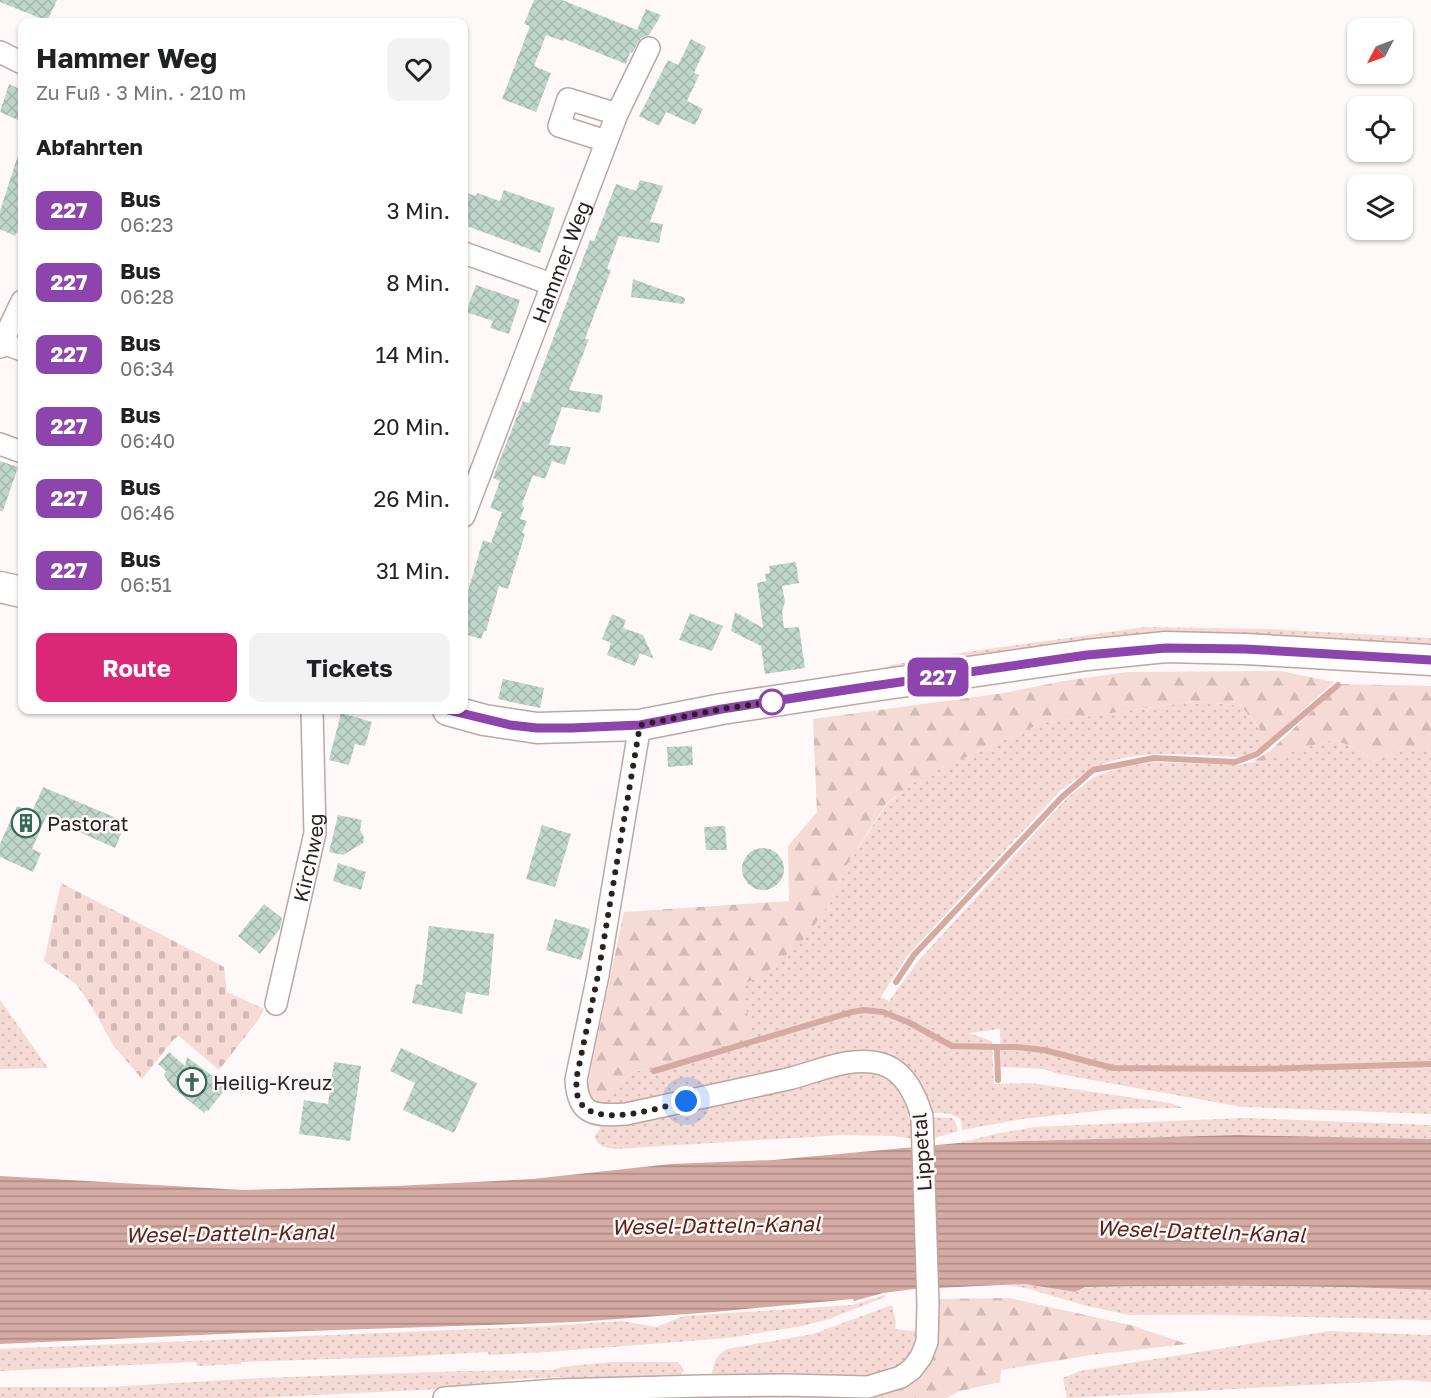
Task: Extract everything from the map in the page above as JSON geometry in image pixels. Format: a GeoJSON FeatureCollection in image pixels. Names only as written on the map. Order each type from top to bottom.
{"type":"FeatureCollection","features":[{"type":"Feature","properties":{"kind":"main road"},"geometry":{"type":"LineString","coordinates":[[0,587],[18,591]]}},
{"type":"Feature","properties":{"kind":"main road"},"geometry":{"type":"LineString","coordinates":[[465,714],[510,725],[537,728],[640,725],[722,709],[859,688],[1087,655],[1156,648],[1245,649],[1431,660]]}},
{"type":"Feature","properties":{"kind":"street","name":"Hammer Weg"},"geometry":{"type":"LineString","coordinates":[[468,499],[606,141],[649,48]]}},
{"type":"Feature","properties":{"kind":"street"},"geometry":{"type":"LineString","coordinates":[[0,52],[18,61]]}},
{"type":"Feature","properties":{"kind":"street"},"geometry":{"type":"LineString","coordinates":[[606,141],[559,126],[568,99],[617,114]]}},
{"type":"Feature","properties":{"kind":"street"},"geometry":{"type":"LineString","coordinates":[[468,254],[551,284]]}},
{"type":"Feature","properties":{"kind":"street"},"geometry":{"type":"LineString","coordinates":[[8,347],[18,314]]}},
{"type":"Feature","properties":{"kind":"street"},"geometry":{"type":"LineString","coordinates":[[0,444],[18,451]]}},
{"type":"Feature","properties":{"kind":"street","name":"Kirchweg"},"geometry":{"type":"LineString","coordinates":[[276,1004],[315,833],[312,714]]}},
{"type":"Feature","properties":{"kind":"street","name":"Lippetal"},"geometry":{"type":"LineString","coordinates":[[444,1398],[556,1390],[702,1386],[868,1387],[901,1377],[912,1369],[921,1358],[927,1342],[928,1304],[922,1116],[911,1088],[886,1066],[856,1061],[791,1078],[626,1114],[602,1116],[584,1108],[580,1102],[576,1080],[598,975],[640,725]]}},
{"type":"Feature","properties":{"kind":"green space"},"geometry":{"type":"Polygon","coordinates":[[[1145,627],[1269,629],[1431,638],[1431,649],[869,673],[892,665],[946,655],[1145,627]]]}},
{"type":"Feature","properties":{"kind":"green space"},"geometry":{"type":"Polygon","coordinates":[[[1281,671],[1334,682],[1263,746],[1259,727],[1241,706],[1196,701],[1042,723],[918,779],[886,804],[847,865],[830,903],[805,938],[762,976],[741,985],[752,1034],[654,1069],[635,1071],[590,1106],[585,1097],[624,912],[789,901],[788,846],[817,812],[813,719],[1004,693],[1127,672],[1281,671]]]}},
{"type":"Feature","properties":{"kind":"green space"},"geometry":{"type":"Polygon","coordinates":[[[1341,684],[1431,686],[1431,748],[1405,748],[1373,761],[1353,747],[1334,740],[1301,748],[1264,761],[1253,761],[1270,751],[1341,684]]]}},
{"type":"Feature","properties":{"kind":"green space"},"geometry":{"type":"Polygon","coordinates":[[[1196,701],[1241,706],[1260,729],[1263,746],[1249,754],[1237,757],[1144,755],[1108,763],[1083,774],[1060,791],[907,956],[881,997],[889,1001],[919,960],[1067,798],[1094,777],[1119,768],[1154,762],[1236,765],[1264,760],[1334,740],[1353,747],[1373,761],[1405,748],[1431,748],[1431,1114],[1242,1107],[1059,1074],[1044,1069],[1001,1067],[1000,1029],[969,1033],[992,1041],[994,1084],[1031,1083],[1170,1103],[1183,1108],[1117,1109],[1022,1119],[962,1130],[961,1120],[957,1117],[950,1114],[930,1113],[857,1052],[627,1106],[590,1106],[635,1071],[654,1069],[740,985],[762,976],[830,903],[847,865],[887,804],[918,779],[1042,723],[1196,701]]]}},
{"type":"Feature","properties":{"kind":"green space","name":"Heilig-Kreuz"},"geometry":{"type":"Polygon","coordinates":[[[61,883],[224,967],[227,992],[264,1009],[259,1019],[219,1070],[179,1036],[174,1039],[142,1079],[113,1045],[76,984],[44,961],[61,883]]]}},
{"type":"Feature","properties":{"kind":"green space"},"geometry":{"type":"Polygon","coordinates":[[[0,1000],[48,1068],[0,1069],[0,1000]]]}},
{"type":"Feature","properties":{"kind":"green space"},"geometry":{"type":"Polygon","coordinates":[[[855,1071],[882,1076],[900,1090],[911,1112],[914,1139],[894,1136],[843,1135],[615,1149],[600,1145],[596,1140],[595,1136],[600,1129],[599,1121],[855,1071]]]}},
{"type":"Feature","properties":{"kind":"green space"},"geometry":{"type":"Polygon","coordinates":[[[930,1117],[952,1118],[958,1131],[931,1139],[930,1117]]]}},
{"type":"Feature","properties":{"kind":"green space"},"geometry":{"type":"Polygon","coordinates":[[[1243,1118],[1431,1125],[1431,1139],[1237,1135],[959,1143],[1034,1127],[1243,1118]]]}},
{"type":"Feature","properties":{"kind":"green space"},"geometry":{"type":"Polygon","coordinates":[[[1025,1284],[1075,1292],[1085,1287],[1171,1286],[1301,1286],[1431,1290],[1431,1320],[1129,1315],[1083,1305],[1026,1288],[1005,1285],[1025,1284]]]}},
{"type":"Feature","properties":{"kind":"green space"},"geometry":{"type":"Polygon","coordinates":[[[885,1295],[885,1297],[829,1319],[803,1326],[728,1338],[489,1355],[488,1352],[241,1362],[241,1364],[197,1366],[196,1362],[0,1371],[0,1349],[622,1321],[656,1327],[684,1316],[852,1305],[885,1295]]]}},
{"type":"Feature","properties":{"kind":"green space"},"geometry":{"type":"Polygon","coordinates":[[[1009,1298],[1130,1325],[1187,1344],[1091,1355],[1001,1370],[1000,1382],[960,1391],[946,1398],[614,1398],[751,1392],[832,1393],[894,1388],[908,1384],[919,1375],[932,1356],[937,1335],[935,1299],[1009,1298]]]}},
{"type":"Feature","properties":{"kind":"green space"},"geometry":{"type":"Polygon","coordinates":[[[892,1305],[895,1329],[920,1332],[917,1345],[897,1368],[870,1376],[712,1376],[716,1360],[727,1349],[813,1334],[892,1305]]]}},
{"type":"Feature","properties":{"kind":"green space"},"geometry":{"type":"Polygon","coordinates":[[[1329,1331],[1431,1335],[1431,1382],[1406,1380],[1067,1398],[1063,1378],[1080,1371],[1329,1331]]]}},
{"type":"Feature","properties":{"kind":"green space"},"geometry":{"type":"Polygon","coordinates":[[[611,1362],[678,1362],[684,1370],[680,1376],[658,1379],[574,1382],[561,1377],[518,1379],[441,1389],[254,1398],[0,1398],[0,1387],[108,1387],[261,1378],[554,1370],[561,1367],[611,1362]]]}},
{"type":"Feature","properties":{"kind":"water","name":"Wesel-Datteln-Kanal"},"geometry":{"type":"Polygon","coordinates":[[[1237,1135],[1431,1139],[1431,1290],[1302,1286],[1172,1286],[1085,1287],[1075,1292],[1025,1284],[914,1289],[883,1293],[854,1301],[853,1299],[575,1322],[0,1344],[0,1176],[243,1190],[396,1186],[532,1179],[671,1164],[773,1160],[959,1143],[1237,1135]]]}},
{"type":"Feature","properties":{"kind":"building"},"geometry":{"type":"Polygon","coordinates":[[[0,0],[57,0],[48,18],[40,18],[0,2],[0,0]]]}},
{"type":"Feature","properties":{"kind":"building"},"geometry":{"type":"Polygon","coordinates":[[[534,0],[562,0],[637,30],[646,9],[661,15],[649,35],[641,38],[632,53],[630,52],[626,64],[564,39],[563,41],[546,35],[534,66],[551,73],[536,112],[502,99],[530,26],[524,24],[534,0]]]}},
{"type":"Feature","properties":{"kind":"building"},"geometry":{"type":"Polygon","coordinates":[[[691,39],[706,47],[694,73],[699,75],[687,101],[703,109],[695,125],[666,112],[659,126],[639,116],[668,60],[678,65],[691,39]]]}},
{"type":"Feature","properties":{"kind":"building"},"geometry":{"type":"Polygon","coordinates":[[[9,84],[18,88],[18,120],[0,112],[9,84]]]}},
{"type":"Feature","properties":{"kind":"building"},"geometry":{"type":"Polygon","coordinates":[[[18,155],[18,230],[15,236],[0,229],[0,211],[18,155]]]}},
{"type":"Feature","properties":{"kind":"building"},"geometry":{"type":"Polygon","coordinates":[[[640,180],[663,186],[650,222],[663,224],[659,243],[619,236],[607,269],[611,270],[585,339],[589,339],[569,390],[603,395],[600,413],[562,407],[549,445],[571,447],[565,465],[552,461],[545,479],[533,475],[522,504],[524,508],[520,519],[527,521],[522,533],[525,534],[508,589],[499,586],[486,631],[481,639],[468,635],[468,591],[483,540],[491,543],[502,512],[490,508],[500,481],[493,478],[523,401],[529,403],[590,240],[594,241],[616,184],[636,191],[640,180]]]}},
{"type":"Feature","properties":{"kind":"building"},"geometry":{"type":"Polygon","coordinates":[[[504,190],[555,208],[540,253],[468,226],[468,193],[476,196],[477,193],[500,201],[504,190]]]}},
{"type":"Feature","properties":{"kind":"building"},"geometry":{"type":"Polygon","coordinates":[[[633,279],[685,298],[684,304],[631,297],[633,279]]]}},
{"type":"Feature","properties":{"kind":"building"},"geometry":{"type":"Polygon","coordinates":[[[476,285],[520,300],[509,334],[490,328],[493,321],[468,313],[476,285]]]}},
{"type":"Feature","properties":{"kind":"building"},"geometry":{"type":"Polygon","coordinates":[[[0,461],[18,467],[3,511],[0,511],[0,461]]]}},
{"type":"Feature","properties":{"kind":"building"},"geometry":{"type":"Polygon","coordinates":[[[796,562],[799,583],[782,586],[785,602],[782,611],[784,628],[799,627],[805,668],[765,674],[761,646],[731,631],[735,612],[763,628],[757,583],[766,581],[765,574],[770,573],[769,566],[796,562]]]}},
{"type":"Feature","properties":{"kind":"building"},"geometry":{"type":"Polygon","coordinates":[[[690,613],[723,626],[712,651],[679,640],[690,613]]]}},
{"type":"Feature","properties":{"kind":"building"},"geometry":{"type":"Polygon","coordinates":[[[612,614],[626,620],[623,628],[643,635],[654,659],[640,653],[635,666],[607,655],[611,643],[602,639],[612,614]]]}},
{"type":"Feature","properties":{"kind":"building"},"geometry":{"type":"Polygon","coordinates":[[[503,679],[544,688],[540,708],[498,699],[503,679]]]}},
{"type":"Feature","properties":{"kind":"building"},"geometry":{"type":"Polygon","coordinates":[[[341,714],[372,722],[365,746],[355,744],[349,765],[329,760],[341,714]]]}},
{"type":"Feature","properties":{"kind":"building"},"geometry":{"type":"Polygon","coordinates":[[[692,746],[693,765],[668,767],[667,747],[692,746]]]}},
{"type":"Feature","properties":{"kind":"building","name":"Pastorat"},"geometry":{"type":"Polygon","coordinates":[[[43,787],[126,822],[115,848],[46,817],[32,849],[41,853],[33,872],[0,857],[0,844],[17,806],[32,812],[43,787]]]}},
{"type":"Feature","properties":{"kind":"building"},"geometry":{"type":"Polygon","coordinates":[[[338,815],[362,820],[360,830],[364,837],[363,843],[343,855],[329,852],[338,815]]]}},
{"type":"Feature","properties":{"kind":"building"},"geometry":{"type":"Polygon","coordinates":[[[542,825],[571,834],[555,887],[526,879],[542,825]]]}},
{"type":"Feature","properties":{"kind":"building"},"geometry":{"type":"Polygon","coordinates":[[[725,826],[727,850],[706,850],[704,827],[725,826]]]}},
{"type":"Feature","properties":{"kind":"building"},"geometry":{"type":"Polygon","coordinates":[[[763,848],[771,849],[778,854],[783,861],[783,877],[778,884],[771,889],[763,890],[755,889],[748,884],[743,877],[742,869],[743,861],[748,854],[755,849],[763,848]]]}},
{"type":"Feature","properties":{"kind":"building"},"geometry":{"type":"Polygon","coordinates":[[[338,863],[366,872],[361,890],[333,881],[338,863]]]}},
{"type":"Feature","properties":{"kind":"building"},"geometry":{"type":"Polygon","coordinates":[[[264,904],[282,918],[280,929],[260,954],[238,936],[264,904]]]}},
{"type":"Feature","properties":{"kind":"building"},"geometry":{"type":"Polygon","coordinates":[[[555,919],[590,929],[581,960],[546,950],[555,919]]]}},
{"type":"Feature","properties":{"kind":"building"},"geometry":{"type":"Polygon","coordinates":[[[429,926],[494,934],[489,996],[466,992],[462,1014],[412,1003],[416,984],[422,985],[429,926]]]}},
{"type":"Feature","properties":{"kind":"building"},"geometry":{"type":"Polygon","coordinates":[[[401,1048],[477,1083],[454,1133],[403,1110],[415,1083],[390,1071],[401,1048]]]}},
{"type":"Feature","properties":{"kind":"building","name":"Heilig-Kreuz"},"geometry":{"type":"Polygon","coordinates":[[[169,1052],[185,1066],[187,1057],[227,1087],[208,1111],[204,1113],[171,1086],[164,1075],[166,1071],[158,1064],[169,1052]]]}},
{"type":"Feature","properties":{"kind":"building"},"geometry":{"type":"Polygon","coordinates":[[[334,1062],[361,1066],[350,1141],[299,1134],[304,1100],[328,1104],[334,1062]]]}},
{"type":"Feature","properties":{"kind":"waterway"},"geometry":{"type":"LineString","coordinates":[[896,982],[914,955],[1061,798],[1093,770],[1154,758],[1235,762],[1257,754],[1338,685]]}},
{"type":"Feature","properties":{"kind":"waterway"},"geometry":{"type":"LineString","coordinates":[[654,1071],[864,1010],[883,1012],[908,1022],[952,1046],[997,1047],[998,1080]]}},
{"type":"Feature","properties":{"kind":"waterway"},"geometry":{"type":"LineString","coordinates":[[997,1047],[1044,1050],[1113,1068],[1258,1069],[1431,1064]]}},
{"type":"Feature","properties":{"kind":"bus line","name":"227"},"geometry":{"type":"LineString","coordinates":[[462,714],[510,725],[537,728],[640,725],[722,709],[859,688],[1087,655],[1166,648],[1245,649],[1431,660]]}},
{"type":"Feature","properties":{"kind":"place","name":"Pastorat"},"geometry":{"type":"Point","coordinates":[26,823]}},
{"type":"Feature","properties":{"kind":"place","name":"Heilig-Kreuz"},"geometry":{"type":"Point","coordinates":[192,1082]}},
{"type":"Feature","properties":{"kind":"route"},"geometry":{"type":"LineString","coordinates":[[686,1101],[626,1114],[602,1116],[584,1108],[577,1095],[576,1080],[598,975],[640,725],[772,702]]}}]}
